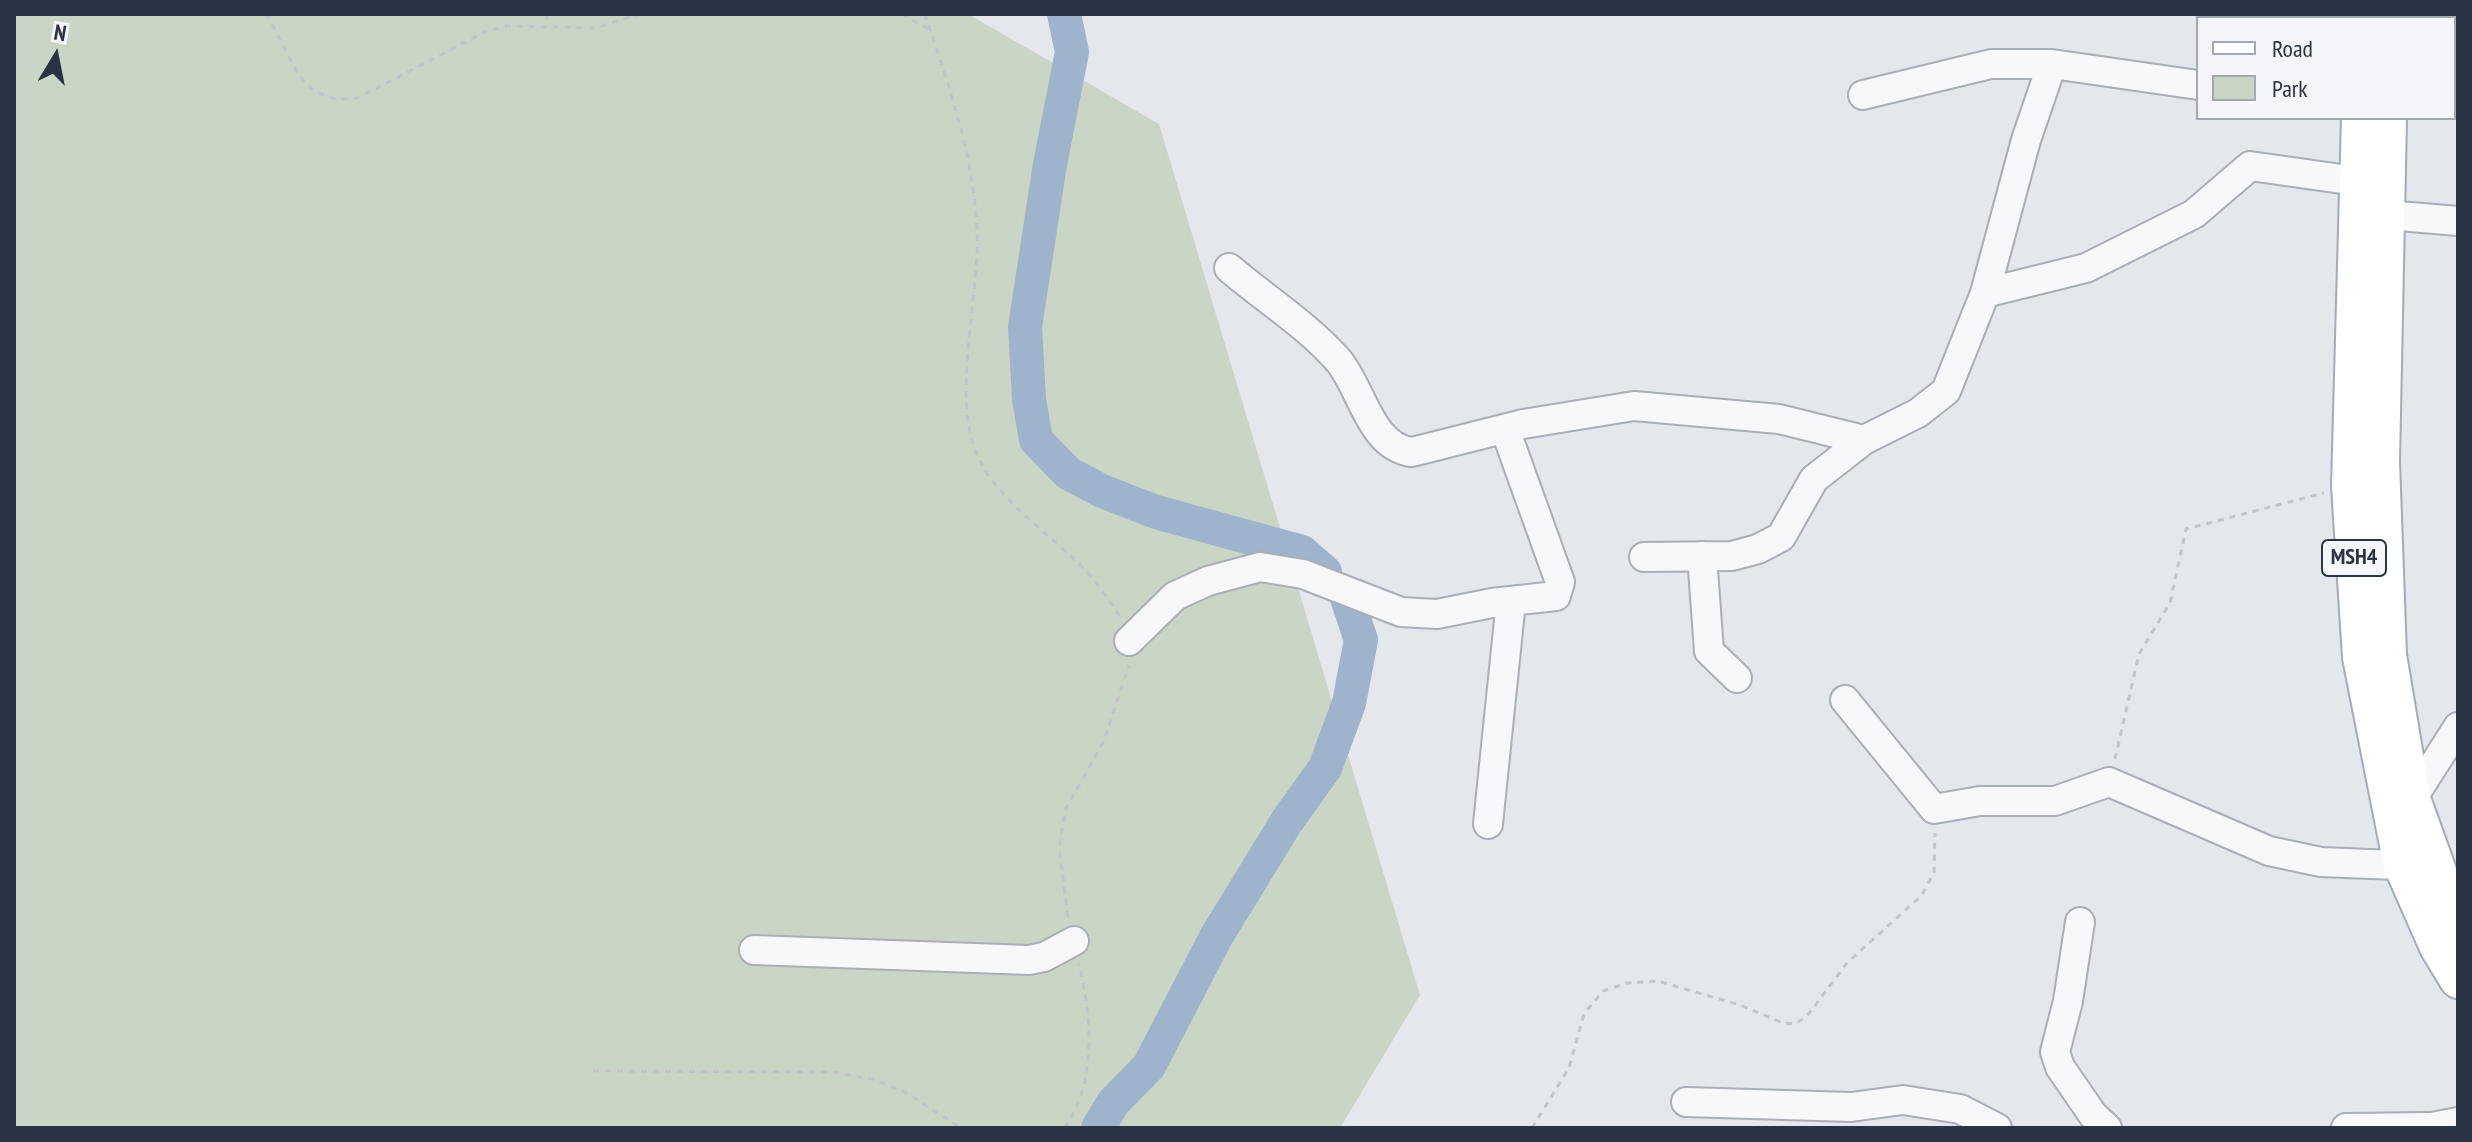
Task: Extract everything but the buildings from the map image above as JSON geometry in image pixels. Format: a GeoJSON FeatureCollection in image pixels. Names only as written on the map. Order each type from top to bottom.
{"type":"FeatureCollection","features":[{"type":"Feature","properties":{"kind":"main road","name":"MSH4"},"geometry":{"type":"LineString","coordinates":[[2360,120],[2378,194],[2381,552],[2400,804]]}},
{"type":"Feature","properties":{"kind":"main road","name":"MSH4"},"geometry":{"type":"LineString","coordinates":[[2388,120],[2350,486],[2361,657],[2438,947],[2458,980]]}},
{"type":"Feature","properties":{"kind":"main road","name":"MSH4"},"geometry":{"type":"LineString","coordinates":[[2418,866],[2458,927]]}},
{"type":"Feature","properties":{"kind":"street"},"geometry":{"type":"LineString","coordinates":[[1863,95],[1991,64],[2052,64],[2196,85]]}},
{"type":"Feature","properties":{"kind":"street"},"geometry":{"type":"LineString","coordinates":[[1644,557],[1732,556],[1758,549],[1781,537],[1814,479],[1864,440],[1918,413],[1946,391],[1985,293],[2026,140],[2052,64]]}},
{"type":"Feature","properties":{"kind":"street"},"geometry":{"type":"LineString","coordinates":[[1985,293],[2086,268],[2194,214],[2250,166],[2378,194],[2458,221]]}},
{"type":"Feature","properties":{"kind":"street"},"geometry":{"type":"LineString","coordinates":[[1229,268],[1339,361],[1386,441],[1399,451],[1412,452],[1505,429],[1634,406],[1779,419],[1864,440]]}},
{"type":"Feature","properties":{"kind":"street"},"geometry":{"type":"LineString","coordinates":[[1129,641],[1175,596],[1208,581],[1260,567],[1303,574],[1401,612],[1437,614],[1556,596],[1561,588],[1505,429]]}},
{"type":"Feature","properties":{"kind":"street"},"geometry":{"type":"LineString","coordinates":[[1702,556],[1709,651],[1737,678]]}},
{"type":"Feature","properties":{"kind":"street"},"geometry":{"type":"LineString","coordinates":[[1488,824],[1511,601]]}},
{"type":"Feature","properties":{"kind":"street"},"geometry":{"type":"LineString","coordinates":[[1845,700],[1934,809],[1980,801],[2055,801],[2109,782],[2269,851],[2321,862],[2418,866]]}},
{"type":"Feature","properties":{"kind":"street"},"geometry":{"type":"LineString","coordinates":[[2400,804],[2458,727]]}},
{"type":"Feature","properties":{"kind":"street"},"geometry":{"type":"LineString","coordinates":[[2080,922],[2068,1001],[2055,1052],[2060,1067],[2093,1115],[2107,1128]]}},
{"type":"Feature","properties":{"kind":"street"},"geometry":{"type":"LineString","coordinates":[[754,950],[1029,960],[1044,957],[1074,941]]}},
{"type":"Feature","properties":{"kind":"street"},"geometry":{"type":"LineString","coordinates":[[1686,1102],[1851,1107],[1903,1100],[1960,1109],[1997,1128]]}},
{"type":"Feature","properties":{"kind":"street"},"geometry":{"type":"LineString","coordinates":[[2346,1128],[2427,1127],[2458,1122]]}},
{"type":"Feature","properties":{"kind":"path"},"geometry":{"type":"LineString","coordinates":[[266,14],[305,84],[317,96],[336,101],[357,98],[485,32],[506,26],[548,24],[595,28],[640,14]]}},
{"type":"Feature","properties":{"kind":"path"},"geometry":{"type":"LineString","coordinates":[[546,14],[548,24]]}},
{"type":"Feature","properties":{"kind":"path"},"geometry":{"type":"LineString","coordinates":[[902,14],[930,30]]}},
{"type":"Feature","properties":{"kind":"path"},"geometry":{"type":"LineString","coordinates":[[925,14],[951,94],[973,186],[978,234],[967,389],[977,456],[998,486],[1089,575],[1121,618],[1129,641],[1129,667],[1120,699],[1103,743],[1066,808],[1059,848],[1063,897],[1086,993],[1089,1063],[1079,1107],[1065,1128]]}},
{"type":"Feature","properties":{"kind":"path"},"geometry":{"type":"LineString","coordinates":[[2109,782],[2139,654],[2170,603],[2186,529],[2350,486]]}},
{"type":"Feature","properties":{"kind":"path"},"geometry":{"type":"LineString","coordinates":[[1532,1128],[1569,1068],[1584,1014],[1603,991],[1627,983],[1658,981],[1740,1005],[1783,1023],[1795,1024],[1807,1016],[1847,963],[1922,895],[1934,872],[1937,855],[1934,809]]}},
{"type":"Feature","properties":{"kind":"path"},"geometry":{"type":"LineString","coordinates":[[593,1071],[831,1072],[873,1079],[907,1093],[961,1128]]}},
{"type":"Feature","properties":{"kind":"green space"},"geometry":{"type":"Polygon","coordinates":[[[14,14],[968,14],[1159,124],[1420,995],[1340,1128],[14,1128],[14,14]]]}},
{"type":"Feature","properties":{"kind":"waterway"},"geometry":{"type":"LineString","coordinates":[[1064,14],[1072,52],[1050,164],[1025,327],[1029,399],[1036,440],[1068,473],[1102,491],[1156,512],[1302,552],[1325,572]]}},
{"type":"Feature","properties":{"kind":"waterway"},"geometry":{"type":"LineString","coordinates":[[1098,1128],[1113,1103],[1149,1066],[1216,937],[1287,821],[1325,768],[1349,703],[1361,640],[1346,595]]}}]}
